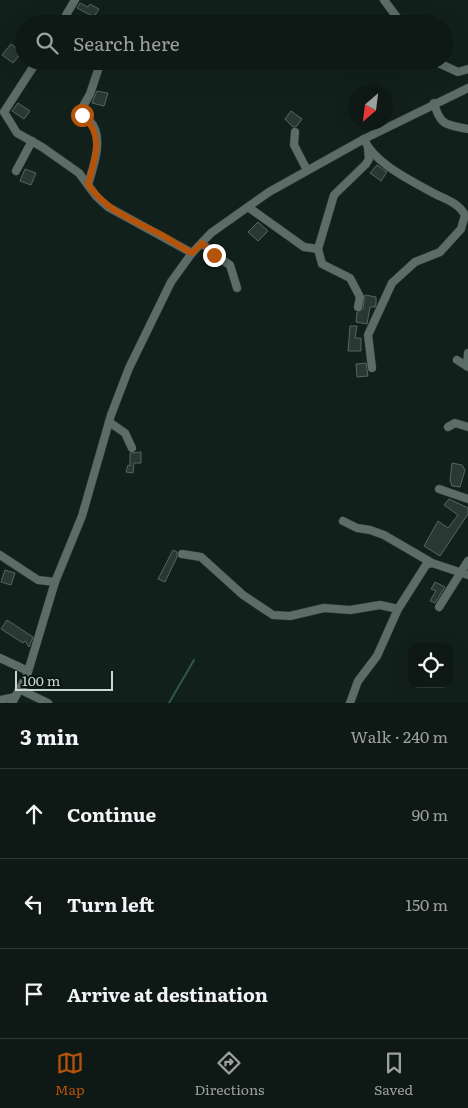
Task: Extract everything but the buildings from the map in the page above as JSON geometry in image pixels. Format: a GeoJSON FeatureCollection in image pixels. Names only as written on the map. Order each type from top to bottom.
{"type":"FeatureCollection","features":[{"type":"Feature","properties":{"kind":"street"},"geometry":{"type":"LineString","coordinates":[[68,15],[75,0]]}},
{"type":"Feature","properties":{"kind":"street"},"geometry":{"type":"LineString","coordinates":[[384,0],[395,15]]}},
{"type":"Feature","properties":{"kind":"street"},"geometry":{"type":"LineString","coordinates":[[453,70],[458,72],[468,69]]}},
{"type":"Feature","properties":{"kind":"street"},"geometry":{"type":"LineString","coordinates":[[31,70],[4,112],[17,133],[64,162],[88,184],[96,196],[108,207],[192,253]]}},
{"type":"Feature","properties":{"kind":"street"},"geometry":{"type":"LineString","coordinates":[[88,184],[97,148],[94,127],[82,115],[81,110],[90,94],[98,70]]}},
{"type":"Feature","properties":{"kind":"street"},"geometry":{"type":"LineString","coordinates":[[0,700],[13,700],[28,671],[56,582],[82,516],[108,422],[130,368],[171,282],[192,253],[202,243],[269,192],[364,139],[468,88]]}},
{"type":"Feature","properties":{"kind":"street"},"geometry":{"type":"LineString","coordinates":[[434,104],[438,117],[444,123],[468,130]]}},
{"type":"Feature","properties":{"kind":"street"},"geometry":{"type":"LineString","coordinates":[[296,132],[294,145],[307,170]]}},
{"type":"Feature","properties":{"kind":"street"},"geometry":{"type":"LineString","coordinates":[[358,307],[360,297],[350,278],[322,264],[318,250],[334,195],[369,159],[368,148],[364,139]]}},
{"type":"Feature","properties":{"kind":"street"},"geometry":{"type":"LineString","coordinates":[[16,171],[32,142]]}},
{"type":"Feature","properties":{"kind":"street"},"geometry":{"type":"LineString","coordinates":[[368,148],[411,180],[457,205],[465,215],[461,229],[440,252],[415,262],[392,283],[368,335],[372,368]]}},
{"type":"Feature","properties":{"kind":"street"},"geometry":{"type":"LineString","coordinates":[[248,207],[304,247],[318,250]]}},
{"type":"Feature","properties":{"kind":"street"},"geometry":{"type":"LineString","coordinates":[[202,243],[214,255],[230,265],[237,288]]}},
{"type":"Feature","properties":{"kind":"street"},"geometry":{"type":"LineString","coordinates":[[468,352],[468,367]]}},
{"type":"Feature","properties":{"kind":"street"},"geometry":{"type":"LineString","coordinates":[[457,360],[468,367]]}},
{"type":"Feature","properties":{"kind":"street"},"geometry":{"type":"LineString","coordinates":[[108,422],[126,433],[132,448]]}},
{"type":"Feature","properties":{"kind":"street"},"geometry":{"type":"LineString","coordinates":[[448,428],[455,423],[468,427]]}},
{"type":"Feature","properties":{"kind":"street"},"geometry":{"type":"LineString","coordinates":[[440,489],[468,499]]}},
{"type":"Feature","properties":{"kind":"street"},"geometry":{"type":"LineString","coordinates":[[343,521],[357,528],[384,535],[432,563],[464,574]]}},
{"type":"Feature","properties":{"kind":"street"},"geometry":{"type":"LineString","coordinates":[[182,554],[201,557],[243,595],[273,615],[290,616],[324,608],[350,610],[380,605],[398,609]]}},
{"type":"Feature","properties":{"kind":"street"},"geometry":{"type":"LineString","coordinates":[[0,555],[38,580],[56,582]]}},
{"type":"Feature","properties":{"kind":"street"},"geometry":{"type":"LineString","coordinates":[[439,607],[464,574],[468,561]]}},
{"type":"Feature","properties":{"kind":"street"},"geometry":{"type":"LineString","coordinates":[[350,703],[358,680],[377,656],[398,609],[426,565],[432,563]]}},
{"type":"Feature","properties":{"kind":"street"},"geometry":{"type":"LineString","coordinates":[[0,658],[28,671]]}},
{"type":"Feature","properties":{"kind":"street"},"geometry":{"type":"LineString","coordinates":[[19,689],[48,703]]}},
{"type":"Feature","properties":{"kind":"waterway"},"geometry":{"type":"LineString","coordinates":[[169,703],[194,660]]}},
{"type":"Feature","properties":{"kind":"route"},"geometry":{"type":"LineString","coordinates":[[82,115],[91,122],[96,136],[97,148],[88,184],[96,196],[108,207],[176,245],[192,253],[202,243],[214,255]]}}]}
